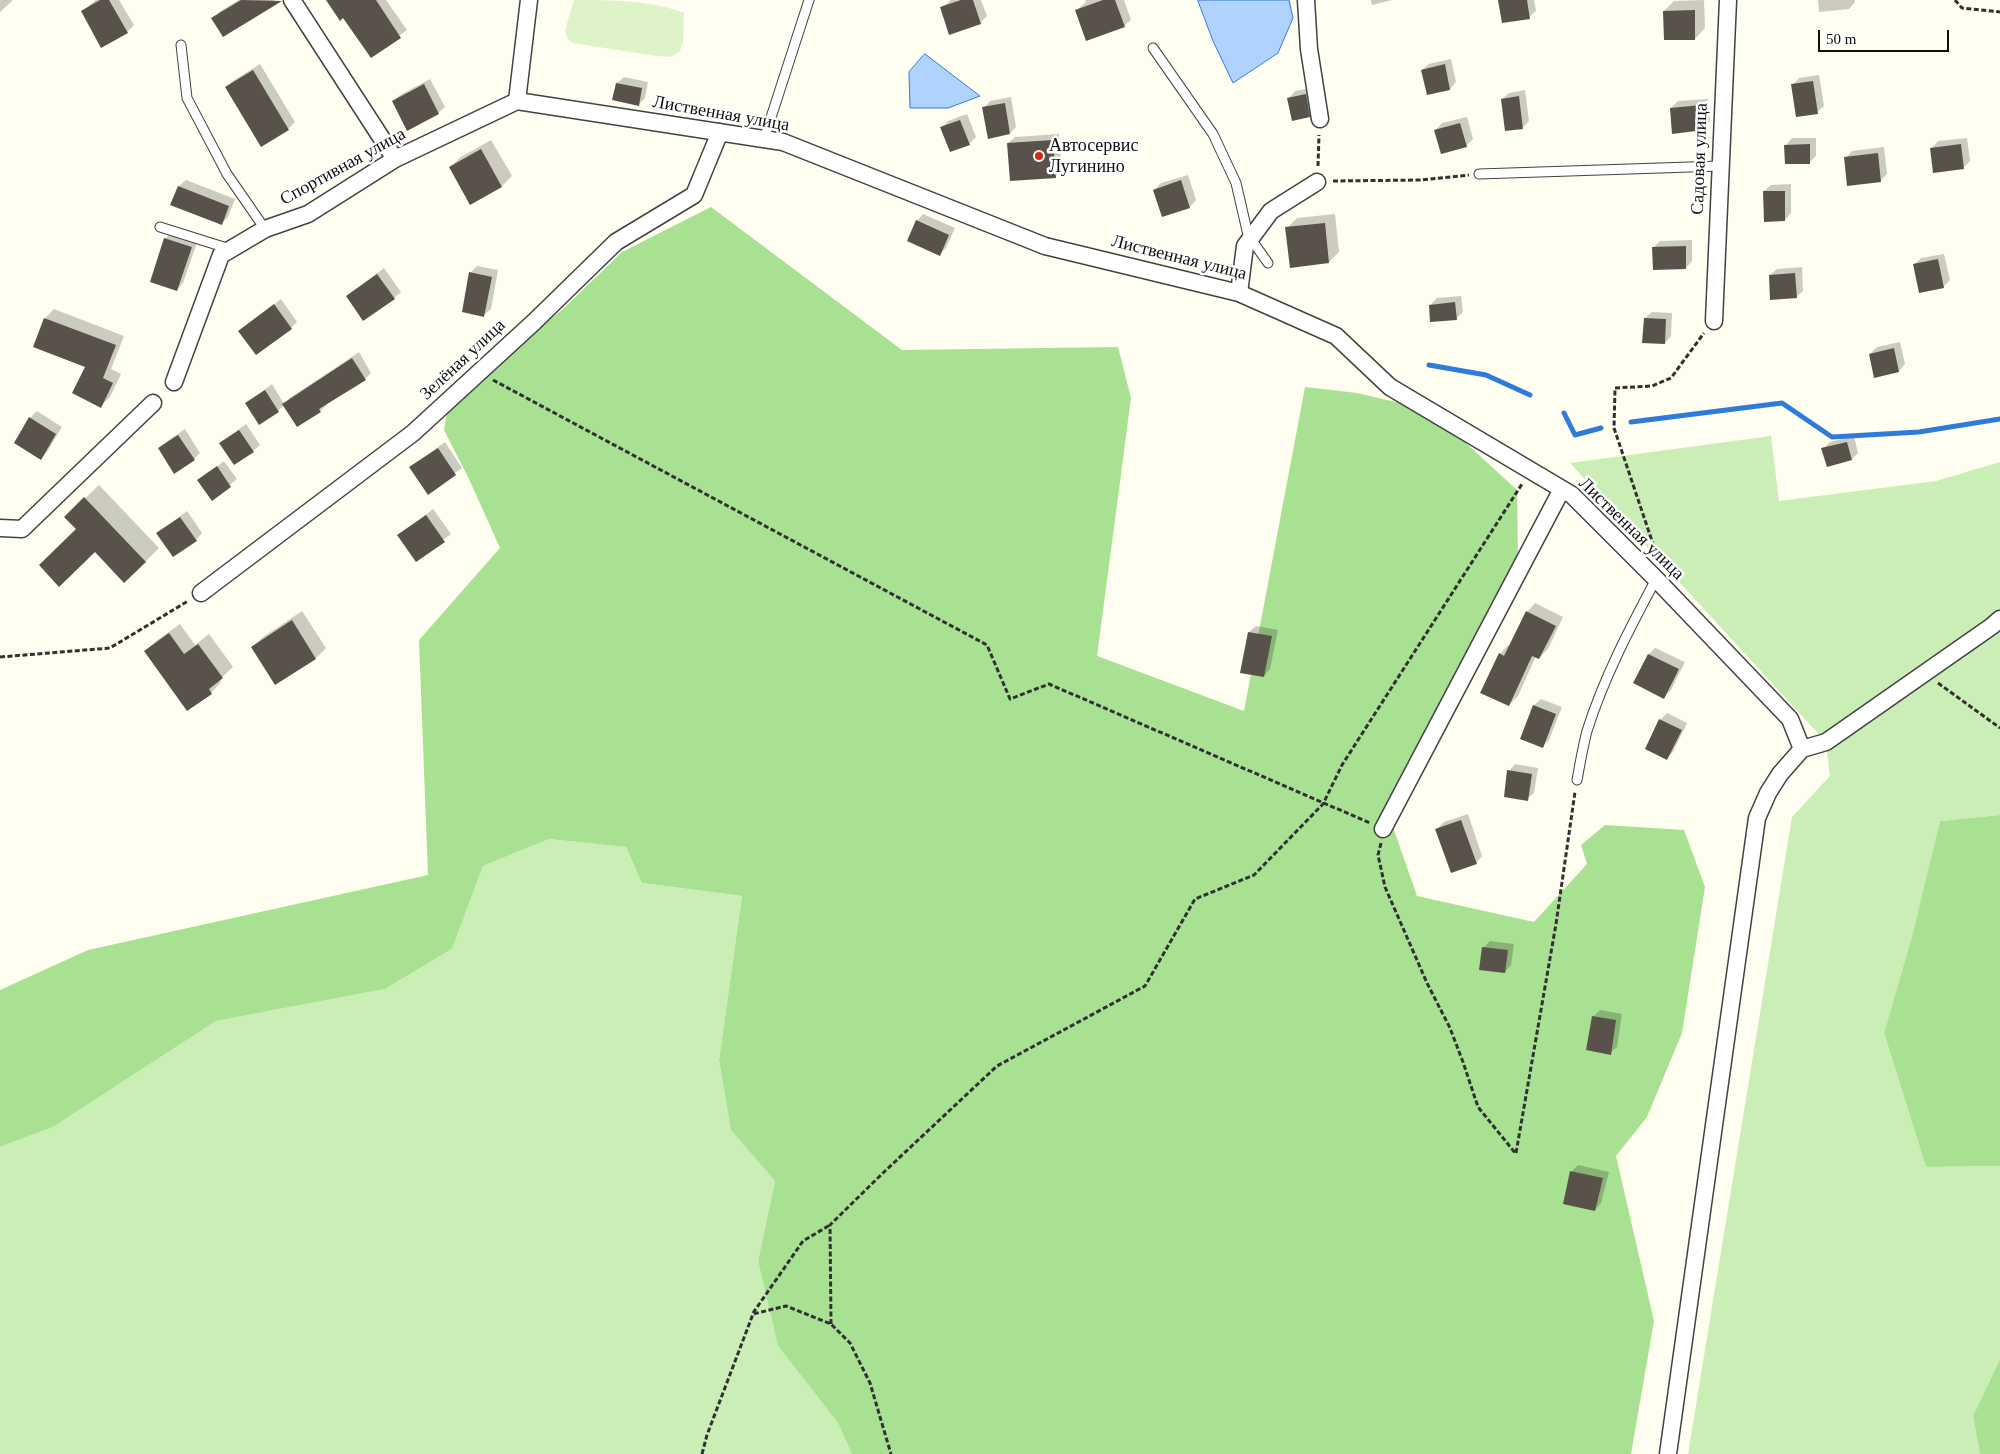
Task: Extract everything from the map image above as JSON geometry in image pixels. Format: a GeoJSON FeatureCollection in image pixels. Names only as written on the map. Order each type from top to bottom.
{"type":"FeatureCollection","features":[{"type":"Feature","properties":{"kind":"street"},"geometry":{"type":"LineString","coordinates":[[292,0],[395,160]]}},
{"type":"Feature","properties":{"kind":"street"},"geometry":{"type":"LineString","coordinates":[[517,101],[529,0]]}},
{"type":"Feature","properties":{"kind":"street"},"geometry":{"type":"LineString","coordinates":[[1306,0],[1308,49],[1320,119]]}},
{"type":"Feature","properties":{"kind":"street","name":"Садовая улица"},"geometry":{"type":"LineString","coordinates":[[1714,321],[1728,0]]}},
{"type":"Feature","properties":{"kind":"street","name":"Спортивная улица"},"geometry":{"type":"LineString","coordinates":[[174,382],[221,255],[265,229],[308,214],[395,160],[517,101]]}},
{"type":"Feature","properties":{"kind":"street","name":"Лиственная улица"},"geometry":{"type":"LineString","coordinates":[[517,101],[720,132],[744,139],[764,139],[783,142],[1045,246],[1239,292],[1336,336],[1390,386],[1572,495],[1656,579],[1790,720],[1802,749]]}},
{"type":"Feature","properties":{"kind":"street","name":"Зелёная улица"},"geometry":{"type":"LineString","coordinates":[[201,593],[413,433],[479,373],[616,242],[694,195],[720,132]]}},
{"type":"Feature","properties":{"kind":"street"},"geometry":{"type":"LineString","coordinates":[[1239,292],[1244,246],[1271,211],[1317,182]]}},
{"type":"Feature","properties":{"kind":"street"},"geometry":{"type":"LineString","coordinates":[[0,528],[22,529],[153,403]]}},
{"type":"Feature","properties":{"kind":"street"},"geometry":{"type":"LineString","coordinates":[[1383,829],[1562,489]]}},
{"type":"Feature","properties":{"kind":"street"},"geometry":{"type":"LineString","coordinates":[[1668,1454],[1757,818],[1768,793],[1780,774],[1802,749],[1826,742],[2000,619]]}},
{"type":"Feature","properties":{"kind":"lane"},"geometry":{"type":"LineString","coordinates":[[764,139],[810,0]]}},
{"type":"Feature","properties":{"kind":"lane"},"geometry":{"type":"LineString","coordinates":[[181,45],[187,98],[227,174],[265,229]]}},
{"type":"Feature","properties":{"kind":"lane"},"geometry":{"type":"LineString","coordinates":[[1153,48],[1213,134],[1236,183],[1250,238],[1268,263]]}},
{"type":"Feature","properties":{"kind":"lane"},"geometry":{"type":"LineString","coordinates":[[1479,174],[1720,166]]}},
{"type":"Feature","properties":{"kind":"lane"},"geometry":{"type":"LineString","coordinates":[[160,227],[231,249]]}},
{"type":"Feature","properties":{"kind":"lane"},"geometry":{"type":"LineString","coordinates":[[1577,780],[1587,732],[1606,679],[1656,579]]}},
{"type":"Feature","properties":{"kind":"path"},"geometry":{"type":"LineString","coordinates":[[1955,0],[1962,8],[2000,12]]}},
{"type":"Feature","properties":{"kind":"path"},"geometry":{"type":"LineString","coordinates":[[1320,119],[1317,182],[1422,180],[1479,174]]}},
{"type":"Feature","properties":{"kind":"path"},"geometry":{"type":"LineString","coordinates":[[1656,579],[1653,544],[1614,428],[1615,388],[1652,386],[1671,378],[1714,321]]}},
{"type":"Feature","properties":{"kind":"path"},"geometry":{"type":"LineString","coordinates":[[479,373],[987,645],[1010,699],[1049,684],[1383,829],[1378,855],[1385,887],[1427,984],[1450,1028],[1464,1062],[1478,1107],[1516,1154],[1556,924],[1577,780]]}},
{"type":"Feature","properties":{"kind":"path"},"geometry":{"type":"LineString","coordinates":[[702,1454],[707,1435],[753,1314],[803,1241],[830,1225],[998,1066],[1145,986],[1195,899],[1254,874],[1323,804],[1342,765],[1531,471]]}},
{"type":"Feature","properties":{"kind":"path"},"geometry":{"type":"LineString","coordinates":[[0,657],[110,648],[201,593]]}},
{"type":"Feature","properties":{"kind":"path"},"geometry":{"type":"LineString","coordinates":[[830,1225],[831,1324]]}},
{"type":"Feature","properties":{"kind":"path"},"geometry":{"type":"LineString","coordinates":[[753,1314],[786,1306],[831,1324],[850,1343],[870,1383],[891,1454]]}},
{"type":"Feature","properties":{"kind":"green space"},"geometry":{"type":"Polygon","coordinates":[[[574,0],[644,3],[684,13],[683,42],[680,51],[672,57],[656,56],[573,43],[567,38],[565,30],[574,0]]]}},
{"type":"Feature","properties":{"kind":"green space"},"geometry":{"type":"Polygon","coordinates":[[[711,207],[902,350],[1118,347],[1131,398],[1097,656],[1244,711],[1305,387],[1357,393],[1430,410],[1517,490],[1518,558],[1386,807],[1417,896],[1534,922],[1587,864],[1581,845],[1605,825],[1684,830],[1705,887],[1682,1033],[1647,1117],[1616,1156],[1654,1321],[1631,1454],[852,1454],[838,1423],[778,1346],[758,1261],[775,1181],[731,1130],[719,1060],[742,896],[642,883],[626,847],[549,839],[483,866],[452,949],[385,989],[216,1021],[53,1127],[0,1147],[0,990],[88,950],[428,875],[419,640],[500,548],[469,479],[444,430],[450,393],[499,360],[563,309],[622,252],[711,207]]]}},
{"type":"Feature","properties":{"kind":"green space"},"geometry":{"type":"Polygon","coordinates":[[[1771,436],[1779,501],[1936,481],[2000,462],[2000,815],[1940,821],[1912,936],[1884,1033],[1926,1167],[2000,1166],[2000,1359],[1973,1416],[1980,1454],[1688,1454],[1792,817],[1830,776],[1826,742],[1570,463],[1771,436]]]}},
{"type":"Feature","properties":{"kind":"green space"},"geometry":{"type":"Polygon","coordinates":[[[2000,815],[2000,1166],[1926,1167],[1884,1033],[1912,936],[1940,821],[2000,815]]]}},
{"type":"Feature","properties":{"kind":"green space"},"geometry":{"type":"Polygon","coordinates":[[[549,839],[626,847],[642,883],[742,896],[719,1060],[731,1129],[775,1181],[758,1261],[778,1346],[838,1423],[852,1454],[0,1454],[0,1147],[53,1127],[216,1021],[385,989],[452,949],[483,866],[549,839]]]}},
{"type":"Feature","properties":{"kind":"green space"},"geometry":{"type":"Polygon","coordinates":[[[2000,1359],[2000,1454],[1980,1454],[1973,1416],[2000,1359]]]}},
{"type":"Feature","properties":{"kind":"water"},"geometry":{"type":"Polygon","coordinates":[[[1198,0],[1289,0],[1293,18],[1278,53],[1233,83],[1213,41],[1198,0]]]}},
{"type":"Feature","properties":{"kind":"water"},"geometry":{"type":"Polygon","coordinates":[[[925,54],[980,96],[948,108],[910,108],[909,72],[925,54]]]}},
{"type":"Feature","properties":{"kind":"building"},"geometry":{"type":"Polygon","coordinates":[[[100,0],[109,0],[128,33],[101,48],[81,11],[100,0]]]}},
{"type":"Feature","properties":{"kind":"building"},"geometry":{"type":"Polygon","coordinates":[[[241,0],[282,1],[223,37],[211,18],[241,0]]]}},
{"type":"Feature","properties":{"kind":"building"},"geometry":{"type":"Polygon","coordinates":[[[326,0],[376,0],[401,38],[371,58],[343,18],[340,21],[326,0]]]}},
{"type":"Feature","properties":{"kind":"building"},"geometry":{"type":"Polygon","coordinates":[[[961,0],[973,0],[981,24],[949,35],[940,7],[961,0]]]}},
{"type":"Feature","properties":{"kind":"building"},"geometry":{"type":"Polygon","coordinates":[[[1103,0],[1115,0],[1125,27],[1086,41],[1075,10],[1103,0]]]}},
{"type":"Feature","properties":{"kind":"building"},"geometry":{"type":"Polygon","coordinates":[[[1498,0],[1527,0],[1530,19],[1502,23],[1498,0]]]}},
{"type":"Feature","properties":{"kind":"building"},"geometry":{"type":"Polygon","coordinates":[[[1695,10],[1695,40],[1664,40],[1663,11],[1695,10]]]}},
{"type":"Feature","properties":{"kind":"building"},"geometry":{"type":"Polygon","coordinates":[[[1445,64],[1450,90],[1427,95],[1421,70],[1445,64]]]}},
{"type":"Feature","properties":{"kind":"building"},"geometry":{"type":"Polygon","coordinates":[[[253,70],[289,130],[261,147],[225,87],[253,70]]]}},
{"type":"Feature","properties":{"kind":"building"},"geometry":{"type":"Polygon","coordinates":[[[1813,81],[1818,114],[1796,117],[1791,84],[1813,81]]]}},
{"type":"Feature","properties":{"kind":"building"},"geometry":{"type":"Polygon","coordinates":[[[616,83],[642,88],[639,106],[612,100],[616,83]]]}},
{"type":"Feature","properties":{"kind":"building"},"geometry":{"type":"Polygon","coordinates":[[[424,84],[439,114],[407,131],[392,101],[424,84]]]}},
{"type":"Feature","properties":{"kind":"building"},"geometry":{"type":"Polygon","coordinates":[[[1306,94],[1310,117],[1292,121],[1287,98],[1306,94]]]}},
{"type":"Feature","properties":{"kind":"building"},"geometry":{"type":"Polygon","coordinates":[[[1519,96],[1523,129],[1505,131],[1501,99],[1519,96]]]}},
{"type":"Feature","properties":{"kind":"building"},"geometry":{"type":"Polygon","coordinates":[[[1005,103],[1010,134],[988,139],[982,107],[1005,103]]]}},
{"type":"Feature","properties":{"kind":"building"},"geometry":{"type":"Polygon","coordinates":[[[1702,105],[1704,130],[1672,134],[1670,108],[1702,105]]]}},
{"type":"Feature","properties":{"kind":"building"},"geometry":{"type":"Polygon","coordinates":[[[960,120],[970,145],[950,152],[940,127],[960,120]]]}},
{"type":"Feature","properties":{"kind":"building"},"geometry":{"type":"Polygon","coordinates":[[[1460,123],[1467,147],[1441,154],[1434,130],[1460,123]]]}},
{"type":"Feature","properties":{"kind":"building"},"geometry":{"type":"Polygon","coordinates":[[[1053,140],[1056,178],[1010,181],[1007,143],[1053,140]]]}},
{"type":"Feature","properties":{"kind":"building"},"geometry":{"type":"Polygon","coordinates":[[[1810,144],[1810,164],[1785,164],[1784,145],[1810,144]]]}},
{"type":"Feature","properties":{"kind":"building"},"geometry":{"type":"Polygon","coordinates":[[[1961,144],[1964,169],[1933,173],[1930,148],[1961,144]]]}},
{"type":"Feature","properties":{"kind":"building"},"geometry":{"type":"Polygon","coordinates":[[[481,149],[502,187],[470,205],[449,167],[481,149]]]}},
{"type":"Feature","properties":{"kind":"building"},"geometry":{"type":"Polygon","coordinates":[[[1878,153],[1881,182],[1847,186],[1844,157],[1878,153]]]}},
{"type":"Feature","properties":{"kind":"building"},"geometry":{"type":"Polygon","coordinates":[[[1181,180],[1190,208],[1162,217],[1153,190],[1181,180]]]}},
{"type":"Feature","properties":{"kind":"building"},"geometry":{"type":"Polygon","coordinates":[[[178,186],[229,206],[222,225],[170,205],[178,186]]]}},
{"type":"Feature","properties":{"kind":"building"},"geometry":{"type":"Polygon","coordinates":[[[1763,191],[1785,191],[1785,221],[1764,222],[1763,191]]]}},
{"type":"Feature","properties":{"kind":"building"},"geometry":{"type":"Polygon","coordinates":[[[916,220],[949,235],[940,256],[907,241],[916,220]]]}},
{"type":"Feature","properties":{"kind":"building"},"geometry":{"type":"Polygon","coordinates":[[[1325,223],[1329,263],[1290,268],[1285,227],[1325,223]]]}},
{"type":"Feature","properties":{"kind":"building"},"geometry":{"type":"Polygon","coordinates":[[[164,238],[192,247],[177,291],[150,282],[164,238]]]}},
{"type":"Feature","properties":{"kind":"building"},"geometry":{"type":"Polygon","coordinates":[[[1686,246],[1686,269],[1653,270],[1652,247],[1686,246]]]}},
{"type":"Feature","properties":{"kind":"building"},"geometry":{"type":"Polygon","coordinates":[[[1938,259],[1944,288],[1919,293],[1913,264],[1938,259]]]}},
{"type":"Feature","properties":{"kind":"building"},"geometry":{"type":"Polygon","coordinates":[[[469,272],[492,277],[484,317],[462,312],[469,272]]]}},
{"type":"Feature","properties":{"kind":"building"},"geometry":{"type":"Polygon","coordinates":[[[1795,273],[1797,298],[1770,300],[1769,275],[1795,273]]]}},
{"type":"Feature","properties":{"kind":"building"},"geometry":{"type":"Polygon","coordinates":[[[377,274],[395,299],[363,321],[346,296],[377,274]]]}},
{"type":"Feature","properties":{"kind":"building"},"geometry":{"type":"Polygon","coordinates":[[[1455,302],[1457,320],[1430,322],[1429,305],[1455,302]]]}},
{"type":"Feature","properties":{"kind":"building"},"geometry":{"type":"Polygon","coordinates":[[[274,304],[292,329],[256,355],[238,331],[274,304]]]}},
{"type":"Feature","properties":{"kind":"building"},"geometry":{"type":"Polygon","coordinates":[[[44,318],[116,345],[103,378],[113,383],[101,408],[72,393],[85,367],[33,347],[44,318]]]}},
{"type":"Feature","properties":{"kind":"building"},"geometry":{"type":"Polygon","coordinates":[[[1644,318],[1666,319],[1665,344],[1642,343],[1644,318]]]}},
{"type":"Feature","properties":{"kind":"building"},"geometry":{"type":"Polygon","coordinates":[[[1894,348],[1899,372],[1874,378],[1869,354],[1894,348]]]}},
{"type":"Feature","properties":{"kind":"building"},"geometry":{"type":"Polygon","coordinates":[[[352,358],[366,380],[319,409],[321,412],[297,427],[282,404],[352,358]]]}},
{"type":"Feature","properties":{"kind":"building"},"geometry":{"type":"Polygon","coordinates":[[[265,390],[279,412],[259,425],[245,403],[265,390]]]}},
{"type":"Feature","properties":{"kind":"building"},"geometry":{"type":"Polygon","coordinates":[[[29,417],[56,434],[41,460],[14,443],[29,417]]]}},
{"type":"Feature","properties":{"kind":"building"},"geometry":{"type":"Polygon","coordinates":[[[239,430],[254,452],[234,465],[219,443],[239,430]]]}},
{"type":"Feature","properties":{"kind":"building"},"geometry":{"type":"Polygon","coordinates":[[[178,435],[195,460],[174,474],[158,448],[178,435]]]}},
{"type":"Feature","properties":{"kind":"building"},"geometry":{"type":"Polygon","coordinates":[[[1847,442],[1852,460],[1827,467],[1821,448],[1847,442]]]}},
{"type":"Feature","properties":{"kind":"building"},"geometry":{"type":"Polygon","coordinates":[[[438,448],[456,475],[428,495],[409,467],[438,448]]]}},
{"type":"Feature","properties":{"kind":"building"},"geometry":{"type":"Polygon","coordinates":[[[217,466],[231,487],[212,501],[197,480],[217,466]]]}},
{"type":"Feature","properties":{"kind":"building"},"geometry":{"type":"Polygon","coordinates":[[[84,497],[146,562],[124,583],[95,552],[59,587],[39,565],[76,529],[64,517],[84,497]]]}},
{"type":"Feature","properties":{"kind":"building"},"geometry":{"type":"Polygon","coordinates":[[[426,515],[445,542],[416,562],[397,535],[426,515]]]}},
{"type":"Feature","properties":{"kind":"building"},"geometry":{"type":"Polygon","coordinates":[[[180,517],[197,541],[173,557],[156,533],[180,517]]]}},
{"type":"Feature","properties":{"kind":"building"},"geometry":{"type":"Polygon","coordinates":[[[1526,611],[1556,626],[1539,659],[1532,656],[1509,706],[1480,693],[1499,653],[1504,656],[1526,611]]]}},
{"type":"Feature","properties":{"kind":"building"},"geometry":{"type":"Polygon","coordinates":[[[292,620],[316,659],[275,685],[251,647],[292,620]]]}},
{"type":"Feature","properties":{"kind":"building"},"geometry":{"type":"Polygon","coordinates":[[[1248,632],[1272,636],[1264,677],[1240,673],[1248,632]]]}},
{"type":"Feature","properties":{"kind":"building"},"geometry":{"type":"Polygon","coordinates":[[[169,633],[184,654],[198,644],[223,678],[209,689],[212,694],[187,711],[144,651],[169,633]]]}},
{"type":"Feature","properties":{"kind":"building"},"geometry":{"type":"Polygon","coordinates":[[[1648,654],[1679,669],[1664,699],[1633,683],[1648,654]]]}},
{"type":"Feature","properties":{"kind":"building"},"geometry":{"type":"Polygon","coordinates":[[[1533,705],[1556,714],[1543,748],[1520,739],[1533,705]]]}},
{"type":"Feature","properties":{"kind":"building"},"geometry":{"type":"Polygon","coordinates":[[[1659,719],[1682,730],[1667,760],[1645,749],[1659,719]]]}},
{"type":"Feature","properties":{"kind":"building"},"geometry":{"type":"Polygon","coordinates":[[[1507,770],[1532,774],[1528,801],[1504,797],[1507,770]]]}},
{"type":"Feature","properties":{"kind":"building"},"geometry":{"type":"Polygon","coordinates":[[[1461,820],[1477,864],[1451,873],[1435,829],[1461,820]]]}},
{"type":"Feature","properties":{"kind":"building"},"geometry":{"type":"Polygon","coordinates":[[[1482,947],[1508,950],[1505,973],[1479,970],[1482,947]]]}},
{"type":"Feature","properties":{"kind":"building"},"geometry":{"type":"Polygon","coordinates":[[[1592,1016],[1616,1020],[1611,1055],[1586,1050],[1592,1016]]]}},
{"type":"Feature","properties":{"kind":"building"},"geometry":{"type":"Polygon","coordinates":[[[1570,1171],[1603,1178],[1595,1211],[1563,1204],[1570,1171]]]}},
{"type":"Feature","properties":{"kind":"waterway"},"geometry":{"type":"LineString","coordinates":[[1429,365],[1486,375],[1530,395]]}},
{"type":"Feature","properties":{"kind":"waterway"},"geometry":{"type":"LineString","coordinates":[[1631,422],[1782,403],[1832,437],[1919,432],[2000,419]]}},
{"type":"Feature","properties":{"kind":"waterway"},"geometry":{"type":"LineString","coordinates":[[1564,413],[1575,435],[1601,428]]}},
{"type":"Feature","properties":{"kind":"place","name":"Автосервис Лугинино"},"geometry":{"type":"Point","coordinates":[1039,156]}}]}
